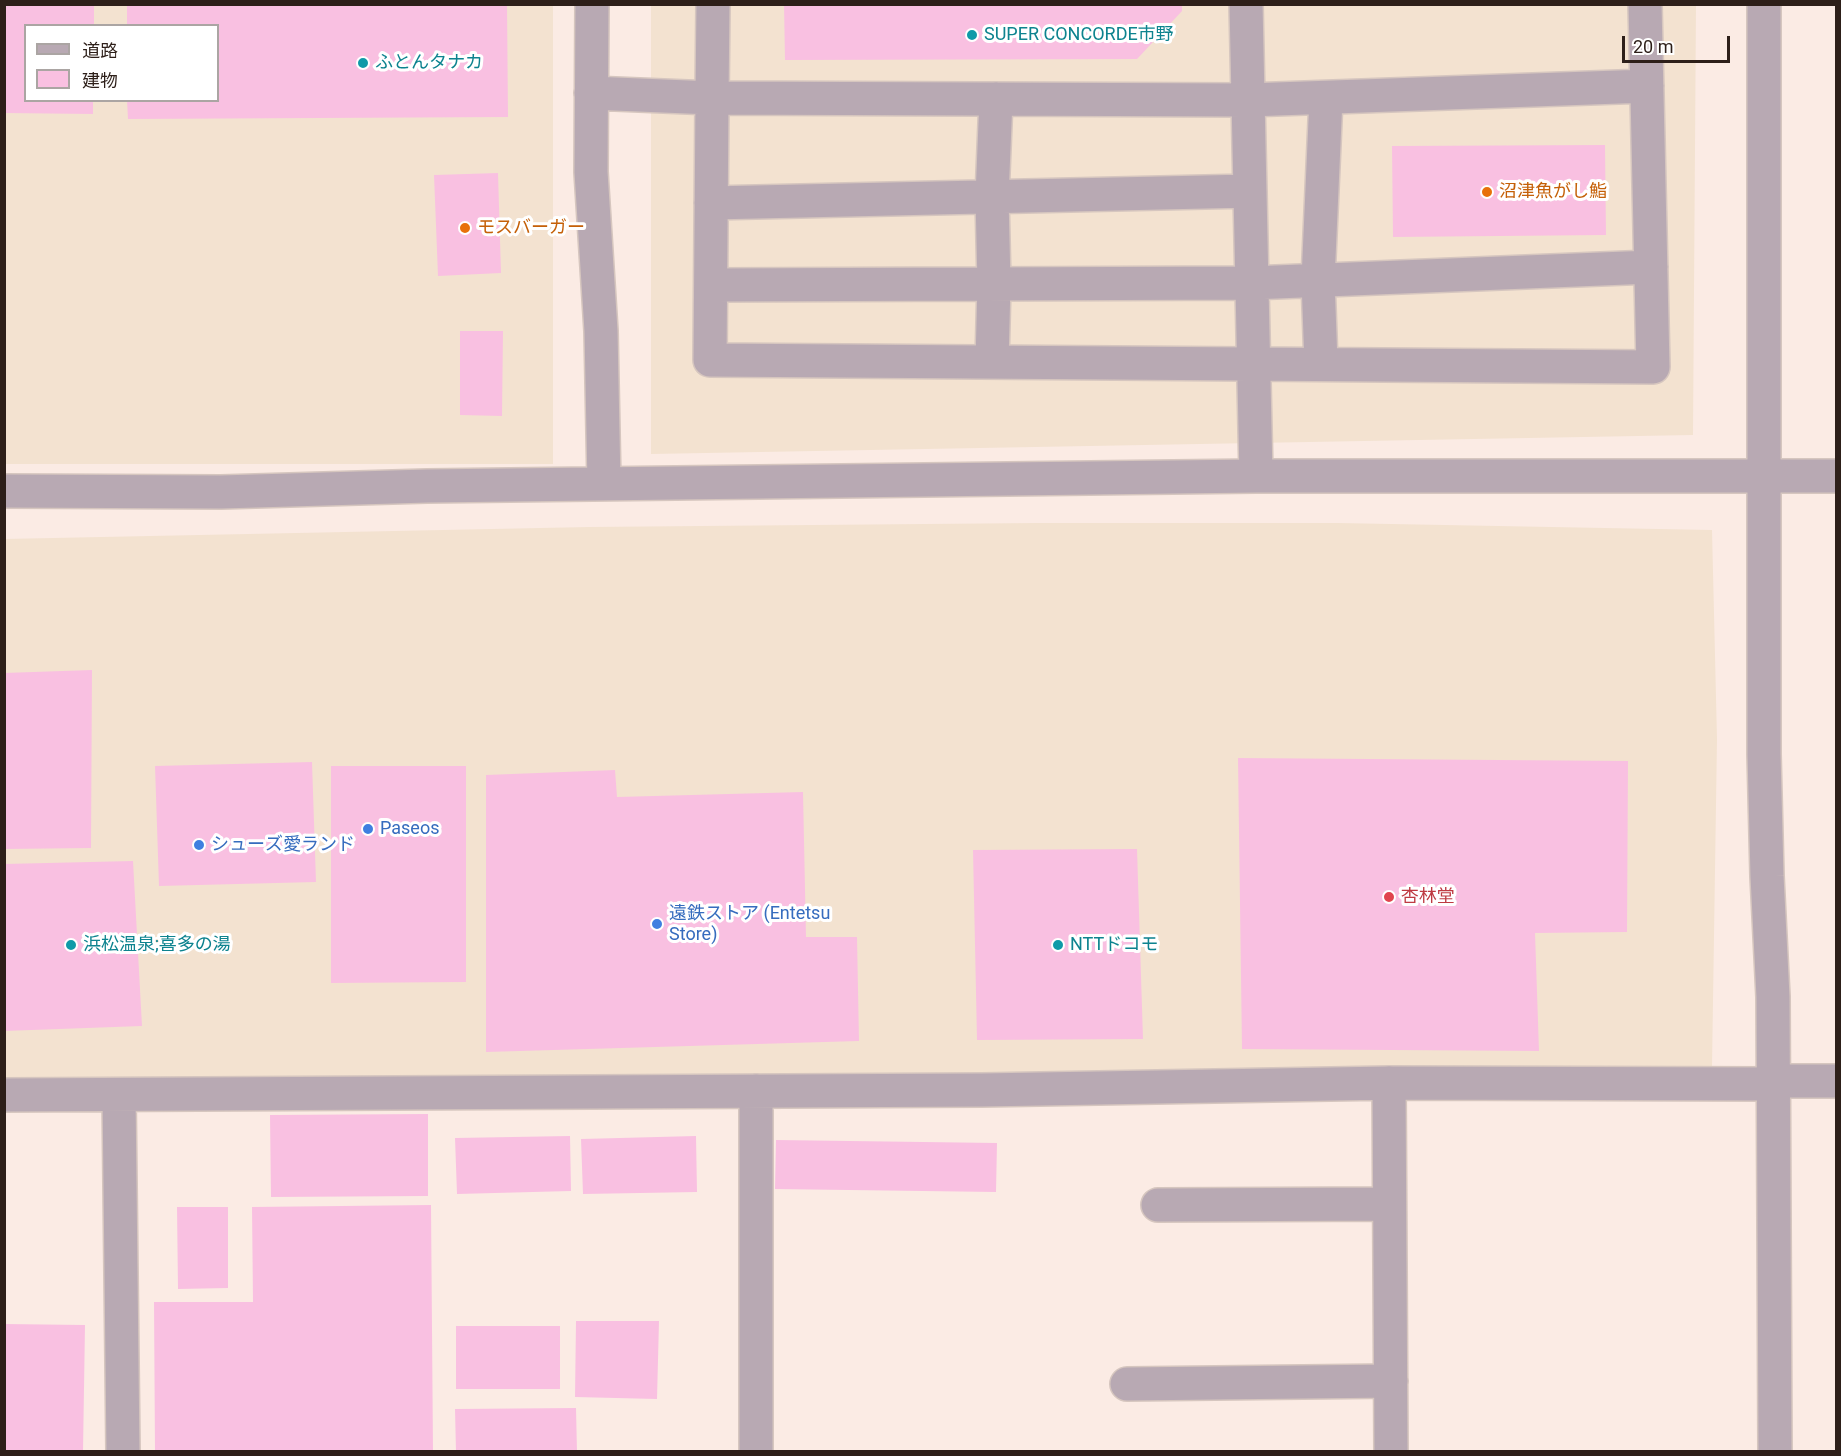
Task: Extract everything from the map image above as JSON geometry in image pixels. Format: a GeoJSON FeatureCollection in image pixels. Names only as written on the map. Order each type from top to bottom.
{"type":"FeatureCollection","features":[{"type":"Feature","properties":{"kind":"street"},"geometry":{"type":"LineString","coordinates":[[592,4],[591,172],[601,331],[604,484]]}},
{"type":"Feature","properties":{"kind":"street"},"geometry":{"type":"LineString","coordinates":[[713,4],[710,360],[1653,367],[1645,4]]}},
{"type":"Feature","properties":{"kind":"street"},"geometry":{"type":"LineString","coordinates":[[1246,4],[1256,476]]}},
{"type":"Feature","properties":{"kind":"street"},"geometry":{"type":"LineString","coordinates":[[1764,4],[1765,765],[1767,876],[1773,997],[1756,1084],[1775,1452]]}},
{"type":"Feature","properties":{"kind":"street"},"geometry":{"type":"LineString","coordinates":[[591,93],[712,98],[1248,100],[1647,86]]}},
{"type":"Feature","properties":{"kind":"street"},"geometry":{"type":"LineString","coordinates":[[1321,364],[1318,280],[1326,98]]}},
{"type":"Feature","properties":{"kind":"street"},"geometry":{"type":"LineString","coordinates":[[992,362],[992,197],[996,99]]}},
{"type":"Feature","properties":{"kind":"street"},"geometry":{"type":"LineString","coordinates":[[711,203],[1250,191]]}},
{"type":"Feature","properties":{"kind":"street"},"geometry":{"type":"LineString","coordinates":[[711,285],[1251,283],[1651,267]]}},
{"type":"Feature","properties":{"kind":"street"},"geometry":{"type":"LineString","coordinates":[[4,491],[221,492],[427,486],[1256,476],[1836,476]]}},
{"type":"Feature","properties":{"kind":"street"},"geometry":{"type":"LineString","coordinates":[[4,1095],[982,1090],[1389,1083],[1756,1084],[1836,1081]]}},
{"type":"Feature","properties":{"kind":"street"},"geometry":{"type":"LineString","coordinates":[[1389,1083],[1391,1452]]}},
{"type":"Feature","properties":{"kind":"street"},"geometry":{"type":"LineString","coordinates":[[756,1091],[756,1452]]}},
{"type":"Feature","properties":{"kind":"street"},"geometry":{"type":"LineString","coordinates":[[119,1095],[123,1452]]}},
{"type":"Feature","properties":{"kind":"street"},"geometry":{"type":"LineString","coordinates":[[1158,1205],[1389,1204]]}},
{"type":"Feature","properties":{"kind":"street"},"geometry":{"type":"LineString","coordinates":[[1127,1384],[1391,1381]]}},
{"type":"Feature","properties":{"kind":"shaded area"},"geometry":{"type":"Polygon","coordinates":[[[5,5],[553,5],[553,464],[5,464],[5,5]]]}},
{"type":"Feature","properties":{"kind":"shaded area"},"geometry":{"type":"Polygon","coordinates":[[[651,5],[1696,5],[1693,435],[651,454],[651,5]]]}},
{"type":"Feature","properties":{"kind":"shaded area"},"geometry":{"type":"Polygon","coordinates":[[[1338,523],[1712,530],[1717,739],[1712,1067],[451,1081],[5,1077],[4,539],[589,527],[1338,523]]]}},
{"type":"Feature","properties":{"kind":"building"},"geometry":{"type":"Polygon","coordinates":[[[4,4],[94,4],[94,24],[24,24],[24,102],[93,102],[93,114],[4,113],[4,4]]]}},
{"type":"Feature","properties":{"kind":"building","name":"ふとんタナカ"},"geometry":{"type":"Polygon","coordinates":[[[127,4],[507,4],[508,117],[128,119],[127,102],[219,102],[219,24],[127,24],[127,4]]]}},
{"type":"Feature","properties":{"kind":"building","name":"SUPER CONCORDE市野"},"geometry":{"type":"Polygon","coordinates":[[[784,4],[1182,4],[1182,11],[1137,59],[785,60],[784,4]]]}},
{"type":"Feature","properties":{"kind":"building"},"geometry":{"type":"Polygon","coordinates":[[[1605,145],[1606,235],[1393,237],[1392,146],[1605,145]]]}},
{"type":"Feature","properties":{"kind":"building"},"geometry":{"type":"Polygon","coordinates":[[[498,173],[501,273],[438,276],[434,175],[498,173]]]}},
{"type":"Feature","properties":{"kind":"building"},"geometry":{"type":"Polygon","coordinates":[[[460,331],[503,331],[502,416],[460,415],[460,331]]]}},
{"type":"Feature","properties":{"kind":"building"},"geometry":{"type":"Polygon","coordinates":[[[92,670],[91,848],[4,849],[4,673],[92,670]]]}},
{"type":"Feature","properties":{"kind":"building"},"geometry":{"type":"Polygon","coordinates":[[[1238,758],[1628,761],[1627,932],[1535,933],[1539,1051],[1242,1049],[1238,758]]]}},
{"type":"Feature","properties":{"kind":"building"},"geometry":{"type":"Polygon","coordinates":[[[312,762],[316,882],[159,886],[155,766],[312,762]]]}},
{"type":"Feature","properties":{"kind":"building"},"geometry":{"type":"Polygon","coordinates":[[[331,766],[466,766],[466,982],[331,983],[331,766]]]}},
{"type":"Feature","properties":{"kind":"building"},"geometry":{"type":"Polygon","coordinates":[[[615,770],[617,797],[803,792],[806,937],[857,937],[859,1041],[486,1052],[486,775],[615,770]]]}},
{"type":"Feature","properties":{"kind":"building","name":"NTTドコモ"},"geometry":{"type":"Polygon","coordinates":[[[1137,849],[1143,1039],[977,1040],[973,850],[1137,849]]]}},
{"type":"Feature","properties":{"kind":"building","name":"浜松温泉;喜多の湯"},"geometry":{"type":"Polygon","coordinates":[[[133,861],[142,1026],[4,1031],[4,864],[133,861]]]}},
{"type":"Feature","properties":{"kind":"building"},"geometry":{"type":"Polygon","coordinates":[[[428,1114],[428,1196],[271,1197],[270,1115],[428,1114]]]}},
{"type":"Feature","properties":{"kind":"building"},"geometry":{"type":"Polygon","coordinates":[[[570,1136],[571,1191],[457,1194],[455,1138],[570,1136]]]}},
{"type":"Feature","properties":{"kind":"building"},"geometry":{"type":"Polygon","coordinates":[[[696,1136],[697,1192],[583,1194],[581,1139],[696,1136]]]}},
{"type":"Feature","properties":{"kind":"building"},"geometry":{"type":"Polygon","coordinates":[[[776,1140],[997,1143],[996,1192],[775,1189],[776,1140]]]}},
{"type":"Feature","properties":{"kind":"building"},"geometry":{"type":"Polygon","coordinates":[[[431,1205],[433,1452],[155,1452],[154,1302],[253,1302],[252,1207],[431,1205]]]}},
{"type":"Feature","properties":{"kind":"building"},"geometry":{"type":"Polygon","coordinates":[[[177,1207],[228,1207],[228,1288],[178,1289],[177,1207]]]}},
{"type":"Feature","properties":{"kind":"building"},"geometry":{"type":"Polygon","coordinates":[[[576,1321],[659,1321],[657,1399],[575,1397],[576,1321]]]}},
{"type":"Feature","properties":{"kind":"building"},"geometry":{"type":"Polygon","coordinates":[[[4,1324],[85,1325],[83,1452],[4,1452],[4,1324]]]}},
{"type":"Feature","properties":{"kind":"building"},"geometry":{"type":"Polygon","coordinates":[[[456,1326],[560,1326],[560,1389],[456,1389],[456,1326]]]}},
{"type":"Feature","properties":{"kind":"building"},"geometry":{"type":"Polygon","coordinates":[[[576,1408],[577,1452],[456,1452],[455,1409],[576,1408]]]}},
{"type":"Feature","properties":{"kind":"place","name":"SUPER CONCORDE市野"},"geometry":{"type":"Point","coordinates":[972,35]}},
{"type":"Feature","properties":{"kind":"place","name":"ふとんタナカ"},"geometry":{"type":"Point","coordinates":[363,63]}},
{"type":"Feature","properties":{"kind":"place","name":"沼津魚がし鮨"},"geometry":{"type":"Point","coordinates":[1487,192]}},
{"type":"Feature","properties":{"kind":"place","name":"モスバーガー"},"geometry":{"type":"Point","coordinates":[465,228]}},
{"type":"Feature","properties":{"kind":"place","name":"Paseos"},"geometry":{"type":"Point","coordinates":[368,829]}},
{"type":"Feature","properties":{"kind":"place","name":"シューズ愛ランド"},"geometry":{"type":"Point","coordinates":[199,845]}},
{"type":"Feature","properties":{"kind":"place","name":"杏林堂"},"geometry":{"type":"Point","coordinates":[1389,897]}},
{"type":"Feature","properties":{"kind":"place","name":"遠鉄ストア (Entetsu Store)"},"geometry":{"type":"Point","coordinates":[657,924]}},
{"type":"Feature","properties":{"kind":"place","name":"浜松温泉;喜多の湯"},"geometry":{"type":"Point","coordinates":[71,945]}},
{"type":"Feature","properties":{"kind":"place","name":"NTTドコモ"},"geometry":{"type":"Point","coordinates":[1058,945]}}]}
